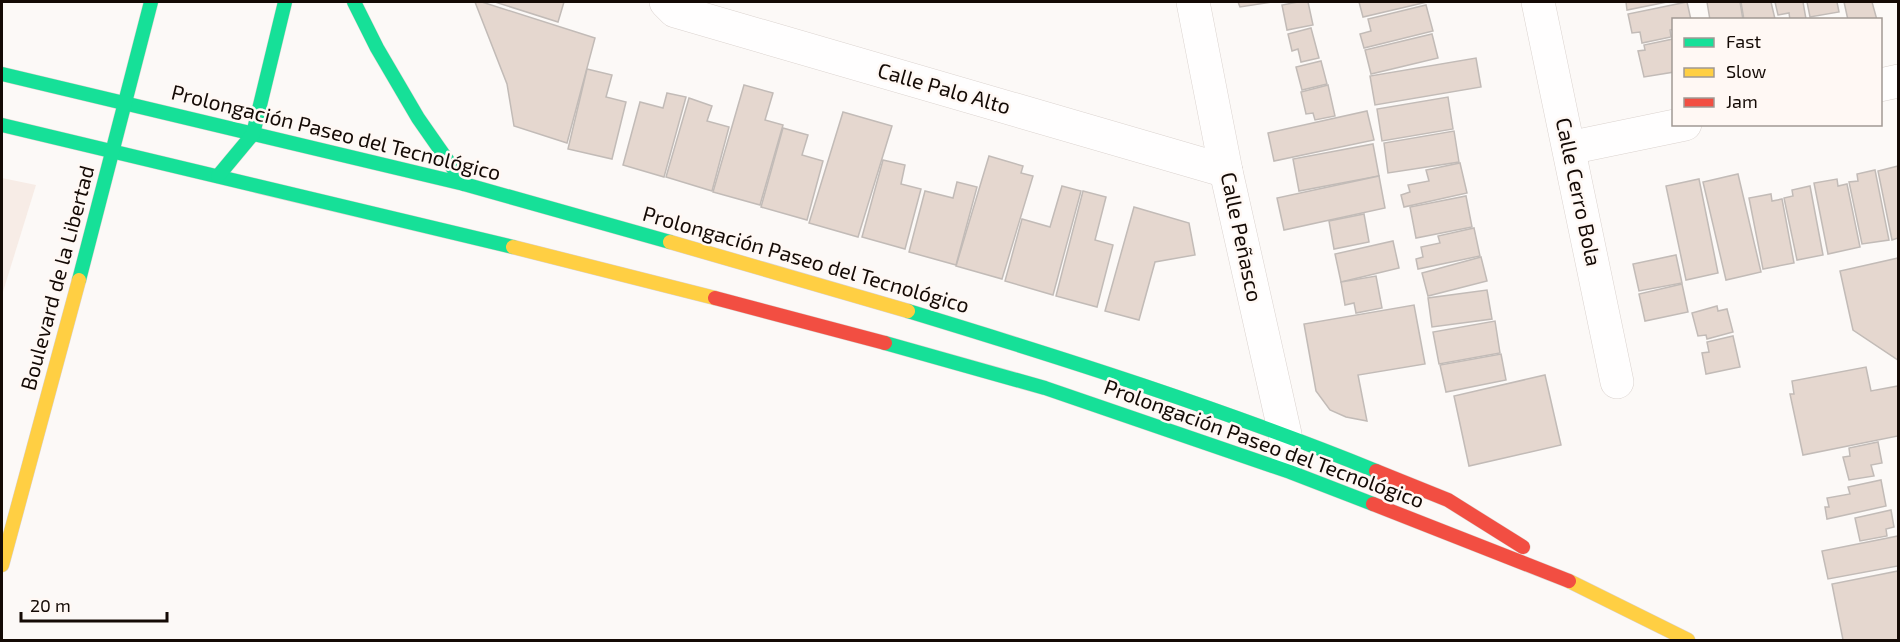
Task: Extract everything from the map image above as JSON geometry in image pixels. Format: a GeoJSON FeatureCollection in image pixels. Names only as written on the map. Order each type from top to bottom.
{"type":"FeatureCollection","features":[{"type":"Feature","properties":{"kind":"main road","name":"Boulevard de la Libertad"},"geometry":{"type":"LineString","coordinates":[[2,565],[152,2]]}},
{"type":"Feature","properties":{"kind":"main road"},"geometry":{"type":"LineString","coordinates":[[218,176],[253,134],[285,2]]}},
{"type":"Feature","properties":{"kind":"main road"},"geometry":{"type":"LineString","coordinates":[[354,2],[377,48],[418,118],[464,184]]}},
{"type":"Feature","properties":{"kind":"main road","name":"Prolongación Paseo del Tecnológico"},"geometry":{"type":"LineString","coordinates":[[2,74],[464,184],[806,280],[1044,352],[1285,434],[1448,500],[1509,537],[1565,579]]}},
{"type":"Feature","properties":{"kind":"main road","name":"Prolongación Paseo del Tecnológico"},"geometry":{"type":"LineString","coordinates":[[2,125],[599,268],[863,337],[1046,388],[1290,472],[1565,579],[1688,640]]}},
{"type":"Feature","properties":{"kind":"street","name":"Calle Palo Alto"},"geometry":{"type":"LineString","coordinates":[[666,2],[675,11],[1226,171]]}},
{"type":"Feature","properties":{"kind":"street","name":"Calle Peñasco"},"geometry":{"type":"LineString","coordinates":[[1193,2],[1226,171],[1285,434],[1290,472]]}},
{"type":"Feature","properties":{"kind":"street","name":"Calle Cerro Bola"},"geometry":{"type":"LineString","coordinates":[[1538,2],[1617,382]]}},
{"type":"Feature","properties":{"kind":"street"},"geometry":{"type":"LineString","coordinates":[[1882,85],[1899,81]]}},
{"type":"Feature","properties":{"kind":"street"},"geometry":{"type":"LineString","coordinates":[[1569,148],[1675,126]]}},
{"type":"Feature","properties":{"kind":"shaded area"},"geometry":{"type":"Polygon","coordinates":[[[2,178],[36,185],[2,295],[2,178]]]}},
{"type":"Feature","properties":{"kind":"building"},"geometry":{"type":"Polygon","coordinates":[[[475,2],[482,2],[595,38],[567,143],[514,126],[507,84],[475,2]]]}},
{"type":"Feature","properties":{"kind":"building"},"geometry":{"type":"Polygon","coordinates":[[[495,2],[564,2],[558,22],[495,2]]]}},
{"type":"Feature","properties":{"kind":"building"},"geometry":{"type":"Polygon","coordinates":[[[1238,2],[1272,2],[1240,7],[1238,2]]]}},
{"type":"Feature","properties":{"kind":"building"},"geometry":{"type":"Polygon","coordinates":[[[1308,2],[1313,25],[1287,30],[1282,5],[1308,2]]]}},
{"type":"Feature","properties":{"kind":"building"},"geometry":{"type":"Polygon","coordinates":[[[1359,2],[1427,2],[1363,17],[1359,2]]]}},
{"type":"Feature","properties":{"kind":"building"},"geometry":{"type":"Polygon","coordinates":[[[1626,2],[1667,2],[1627,10],[1626,2]]]}},
{"type":"Feature","properties":{"kind":"building"},"geometry":{"type":"Polygon","coordinates":[[[1687,2],[1691,18],[1672,18],[1671,37],[1642,43],[1640,32],[1632,33],[1628,14],[1687,2]]]}},
{"type":"Feature","properties":{"kind":"building"},"geometry":{"type":"Polygon","coordinates":[[[1707,2],[1740,2],[1743,18],[1710,18],[1707,2]]]}},
{"type":"Feature","properties":{"kind":"building"},"geometry":{"type":"Polygon","coordinates":[[[1741,2],[1771,2],[1775,18],[1744,18],[1741,2]]]}},
{"type":"Feature","properties":{"kind":"building"},"geometry":{"type":"Polygon","coordinates":[[[1775,2],[1803,2],[1806,18],[1790,18],[1789,13],[1778,15],[1775,2]]]}},
{"type":"Feature","properties":{"kind":"building"},"geometry":{"type":"Polygon","coordinates":[[[1807,2],[1837,2],[1839,12],[1810,17],[1807,2]]]}},
{"type":"Feature","properties":{"kind":"building"},"geometry":{"type":"Polygon","coordinates":[[[1844,2],[1872,2],[1876,18],[1848,18],[1844,2]]]}},
{"type":"Feature","properties":{"kind":"building"},"geometry":{"type":"Polygon","coordinates":[[[1426,5],[1433,31],[1364,48],[1360,34],[1371,31],[1368,19],[1426,5]]]}},
{"type":"Feature","properties":{"kind":"building"},"geometry":{"type":"Polygon","coordinates":[[[1311,28],[1319,58],[1301,62],[1298,49],[1292,51],[1288,34],[1311,28]]]}},
{"type":"Feature","properties":{"kind":"building"},"geometry":{"type":"Polygon","coordinates":[[[1432,34],[1438,58],[1371,74],[1365,50],[1432,34]]]}},
{"type":"Feature","properties":{"kind":"building"},"geometry":{"type":"Polygon","coordinates":[[[1672,39],[1672,72],[1644,77],[1638,51],[1645,50],[1644,45],[1672,39]]]}},
{"type":"Feature","properties":{"kind":"building"},"geometry":{"type":"Polygon","coordinates":[[[1476,58],[1481,87],[1375,105],[1370,76],[1476,58]]]}},
{"type":"Feature","properties":{"kind":"building"},"geometry":{"type":"Polygon","coordinates":[[[1321,61],[1327,84],[1302,90],[1296,67],[1321,61]]]}},
{"type":"Feature","properties":{"kind":"building"},"geometry":{"type":"Polygon","coordinates":[[[587,69],[612,75],[606,97],[626,102],[612,159],[568,149],[587,69]]]}},
{"type":"Feature","properties":{"kind":"building"},"geometry":{"type":"Polygon","coordinates":[[[744,85],[773,93],[765,120],[783,125],[760,205],[713,192],[744,85]]]}},
{"type":"Feature","properties":{"kind":"building"},"geometry":{"type":"Polygon","coordinates":[[[1328,85],[1335,116],[1315,120],[1313,113],[1306,114],[1301,92],[1328,85]]]}},
{"type":"Feature","properties":{"kind":"building"},"geometry":{"type":"Polygon","coordinates":[[[667,93],[686,97],[664,177],[623,165],[640,102],[663,108],[667,93]]]}},
{"type":"Feature","properties":{"kind":"building"},"geometry":{"type":"Polygon","coordinates":[[[1448,97],[1453,129],[1382,141],[1377,109],[1448,97]]]}},
{"type":"Feature","properties":{"kind":"building"},"geometry":{"type":"Polygon","coordinates":[[[689,98],[712,106],[707,121],[729,127],[712,191],[666,177],[689,98]]]}},
{"type":"Feature","properties":{"kind":"building"},"geometry":{"type":"Polygon","coordinates":[[[1367,111],[1374,140],[1274,161],[1268,133],[1367,111]]]}},
{"type":"Feature","properties":{"kind":"building"},"geometry":{"type":"Polygon","coordinates":[[[843,112],[892,126],[858,237],[809,223],[843,112]]]}},
{"type":"Feature","properties":{"kind":"building"},"geometry":{"type":"Polygon","coordinates":[[[783,128],[808,135],[802,155],[823,161],[807,220],[761,207],[783,128]]]}},
{"type":"Feature","properties":{"kind":"building"},"geometry":{"type":"Polygon","coordinates":[[[1454,131],[1459,162],[1388,173],[1384,143],[1454,131]]]}},
{"type":"Feature","properties":{"kind":"building"},"geometry":{"type":"Polygon","coordinates":[[[1373,144],[1379,176],[1299,191],[1293,159],[1373,144]]]}},
{"type":"Feature","properties":{"kind":"building"},"geometry":{"type":"Polygon","coordinates":[[[989,156],[1023,166],[1021,173],[1033,176],[1002,279],[956,266],[989,156]]]}},
{"type":"Feature","properties":{"kind":"building"},"geometry":{"type":"Polygon","coordinates":[[[883,160],[905,165],[901,184],[921,189],[905,249],[862,237],[883,160]]]}},
{"type":"Feature","properties":{"kind":"building"},"geometry":{"type":"Polygon","coordinates":[[[1460,163],[1467,193],[1404,207],[1401,195],[1410,192],[1408,185],[1429,181],[1426,170],[1460,163]]]}},
{"type":"Feature","properties":{"kind":"building"},"geometry":{"type":"Polygon","coordinates":[[[1898,166],[1898,238],[1892,240],[1878,171],[1898,166]]]}},
{"type":"Feature","properties":{"kind":"building"},"geometry":{"type":"Polygon","coordinates":[[[1875,170],[1889,240],[1862,244],[1849,182],[1858,181],[1857,174],[1875,170]]]}},
{"type":"Feature","properties":{"kind":"building"},"geometry":{"type":"Polygon","coordinates":[[[1738,174],[1761,272],[1726,280],[1703,182],[1738,174]]]}},
{"type":"Feature","properties":{"kind":"building"},"geometry":{"type":"Polygon","coordinates":[[[1379,176],[1385,208],[1284,230],[1277,198],[1379,176]]]}},
{"type":"Feature","properties":{"kind":"building"},"geometry":{"type":"Polygon","coordinates":[[[1699,179],[1718,273],[1686,280],[1666,186],[1699,179]]]}},
{"type":"Feature","properties":{"kind":"building"},"geometry":{"type":"Polygon","coordinates":[[[1837,179],[1838,186],[1847,184],[1860,247],[1828,254],[1814,183],[1837,179]]]}},
{"type":"Feature","properties":{"kind":"building"},"geometry":{"type":"Polygon","coordinates":[[[957,182],[977,187],[956,265],[909,252],[925,191],[953,198],[957,182]]]}},
{"type":"Feature","properties":{"kind":"building"},"geometry":{"type":"Polygon","coordinates":[[[1062,186],[1081,191],[1053,295],[1005,281],[1022,219],[1050,227],[1062,186]]]}},
{"type":"Feature","properties":{"kind":"building"},"geometry":{"type":"Polygon","coordinates":[[[1810,186],[1823,255],[1797,260],[1784,198],[1793,196],[1792,190],[1810,186]]]}},
{"type":"Feature","properties":{"kind":"building"},"geometry":{"type":"Polygon","coordinates":[[[1083,191],[1106,197],[1095,240],[1113,245],[1097,307],[1056,296],[1083,191]]]}},
{"type":"Feature","properties":{"kind":"building"},"geometry":{"type":"Polygon","coordinates":[[[1771,194],[1772,201],[1782,199],[1794,263],[1763,269],[1749,198],[1771,194]]]}},
{"type":"Feature","properties":{"kind":"building"},"geometry":{"type":"Polygon","coordinates":[[[1466,196],[1472,227],[1416,238],[1410,207],[1466,196]]]}},
{"type":"Feature","properties":{"kind":"building"},"geometry":{"type":"Polygon","coordinates":[[[1134,207],[1189,223],[1195,255],[1155,262],[1139,320],[1105,311],[1134,207]]]}},
{"type":"Feature","properties":{"kind":"building"},"geometry":{"type":"Polygon","coordinates":[[[1364,214],[1369,242],[1334,249],[1329,221],[1364,214]]]}},
{"type":"Feature","properties":{"kind":"building"},"geometry":{"type":"Polygon","coordinates":[[[1474,228],[1480,256],[1418,269],[1416,259],[1423,257],[1421,247],[1440,243],[1438,236],[1474,228]]]}},
{"type":"Feature","properties":{"kind":"building"},"geometry":{"type":"Polygon","coordinates":[[[1393,241],[1399,268],[1341,282],[1335,254],[1393,241]]]}},
{"type":"Feature","properties":{"kind":"building"},"geometry":{"type":"Polygon","coordinates":[[[1676,255],[1682,283],[1639,291],[1633,264],[1676,255]]]}},
{"type":"Feature","properties":{"kind":"building"},"geometry":{"type":"Polygon","coordinates":[[[1481,257],[1487,281],[1428,296],[1422,273],[1481,257]]]}},
{"type":"Feature","properties":{"kind":"building"},"geometry":{"type":"Polygon","coordinates":[[[1898,258],[1898,360],[1853,330],[1840,271],[1898,258]]]}},
{"type":"Feature","properties":{"kind":"building"},"geometry":{"type":"Polygon","coordinates":[[[1376,276],[1382,308],[1356,313],[1354,303],[1345,305],[1341,282],[1376,276]]]}},
{"type":"Feature","properties":{"kind":"building"},"geometry":{"type":"Polygon","coordinates":[[[1682,284],[1688,312],[1645,321],[1639,294],[1682,284]]]}},
{"type":"Feature","properties":{"kind":"building"},"geometry":{"type":"Polygon","coordinates":[[[1487,290],[1492,319],[1432,327],[1428,298],[1487,290]]]}},
{"type":"Feature","properties":{"kind":"building"},"geometry":{"type":"Polygon","coordinates":[[[1414,305],[1425,364],[1358,375],[1367,421],[1346,417],[1330,410],[1316,391],[1304,324],[1414,305]]]}},
{"type":"Feature","properties":{"kind":"building"},"geometry":{"type":"Polygon","coordinates":[[[1717,306],[1718,311],[1727,309],[1733,332],[1707,339],[1706,335],[1698,336],[1692,313],[1717,306]]]}},
{"type":"Feature","properties":{"kind":"building"},"geometry":{"type":"Polygon","coordinates":[[[1495,321],[1500,353],[1439,364],[1433,332],[1495,321]]]}},
{"type":"Feature","properties":{"kind":"building"},"geometry":{"type":"Polygon","coordinates":[[[1733,336],[1740,367],[1706,374],[1702,353],[1709,352],[1707,342],[1733,336]]]}},
{"type":"Feature","properties":{"kind":"building"},"geometry":{"type":"Polygon","coordinates":[[[1501,354],[1506,380],[1446,392],[1440,365],[1501,354]]]}},
{"type":"Feature","properties":{"kind":"building"},"geometry":{"type":"Polygon","coordinates":[[[1866,367],[1871,391],[1898,386],[1898,436],[1803,455],[1790,394],[1794,394],[1792,381],[1866,367]]]}},
{"type":"Feature","properties":{"kind":"building"},"geometry":{"type":"Polygon","coordinates":[[[1545,375],[1561,445],[1469,466],[1454,396],[1545,375]]]}},
{"type":"Feature","properties":{"kind":"building"},"geometry":{"type":"Polygon","coordinates":[[[1878,442],[1882,463],[1871,465],[1874,476],[1849,480],[1843,457],[1850,456],[1849,448],[1878,442]]]}},
{"type":"Feature","properties":{"kind":"building"},"geometry":{"type":"Polygon","coordinates":[[[1881,480],[1886,506],[1827,519],[1825,507],[1829,507],[1827,498],[1850,494],[1848,487],[1881,480]]]}},
{"type":"Feature","properties":{"kind":"building"},"geometry":{"type":"Polygon","coordinates":[[[1891,510],[1894,527],[1886,529],[1887,536],[1860,541],[1855,518],[1891,510]]]}},
{"type":"Feature","properties":{"kind":"building"},"geometry":{"type":"Polygon","coordinates":[[[1898,536],[1898,566],[1828,579],[1822,551],[1898,536]]]}},
{"type":"Feature","properties":{"kind":"building"},"geometry":{"type":"Polygon","coordinates":[[[1898,571],[1898,640],[1843,640],[1832,584],[1898,571]]]}},
{"type":"Feature","properties":{"kind":"traffic: fast"},"geometry":{"type":"LineString","coordinates":[[79,280],[151,2]]}},
{"type":"Feature","properties":{"kind":"traffic: fast"},"geometry":{"type":"LineString","coordinates":[[218,176],[253,134],[285,2]]}},
{"type":"Feature","properties":{"kind":"traffic: fast"},"geometry":{"type":"LineString","coordinates":[[354,2],[377,48],[418,118],[464,184]]}},
{"type":"Feature","properties":{"kind":"traffic: fast"},"geometry":{"type":"LineString","coordinates":[[2,74],[464,184],[670,242]]}},
{"type":"Feature","properties":{"kind":"traffic: fast"},"geometry":{"type":"LineString","coordinates":[[2,125],[513,247]]}},
{"type":"Feature","properties":{"kind":"traffic: fast"},"geometry":{"type":"LineString","coordinates":[[908,311],[1144,386],[1376,471]]}},
{"type":"Feature","properties":{"kind":"traffic: fast"},"geometry":{"type":"LineString","coordinates":[[885,343],[1045,388],[1290,472],[1373,504]]}},
{"type":"Feature","properties":{"kind":"traffic: slow"},"geometry":{"type":"LineString","coordinates":[[670,242],[908,311]]}},
{"type":"Feature","properties":{"kind":"traffic: slow"},"geometry":{"type":"LineString","coordinates":[[513,247],[715,298]]}},
{"type":"Feature","properties":{"kind":"traffic: slow"},"geometry":{"type":"LineString","coordinates":[[2,565],[79,280]]}},
{"type":"Feature","properties":{"kind":"traffic: slow"},"geometry":{"type":"LineString","coordinates":[[1569,581],[1688,640]]}},
{"type":"Feature","properties":{"kind":"traffic: jam"},"geometry":{"type":"LineString","coordinates":[[715,298],[885,343]]}},
{"type":"Feature","properties":{"kind":"traffic: jam"},"geometry":{"type":"LineString","coordinates":[[1376,471],[1448,500],[1523,547]]}},
{"type":"Feature","properties":{"kind":"traffic: jam"},"geometry":{"type":"LineString","coordinates":[[1373,504],[1569,581]]}}]}
